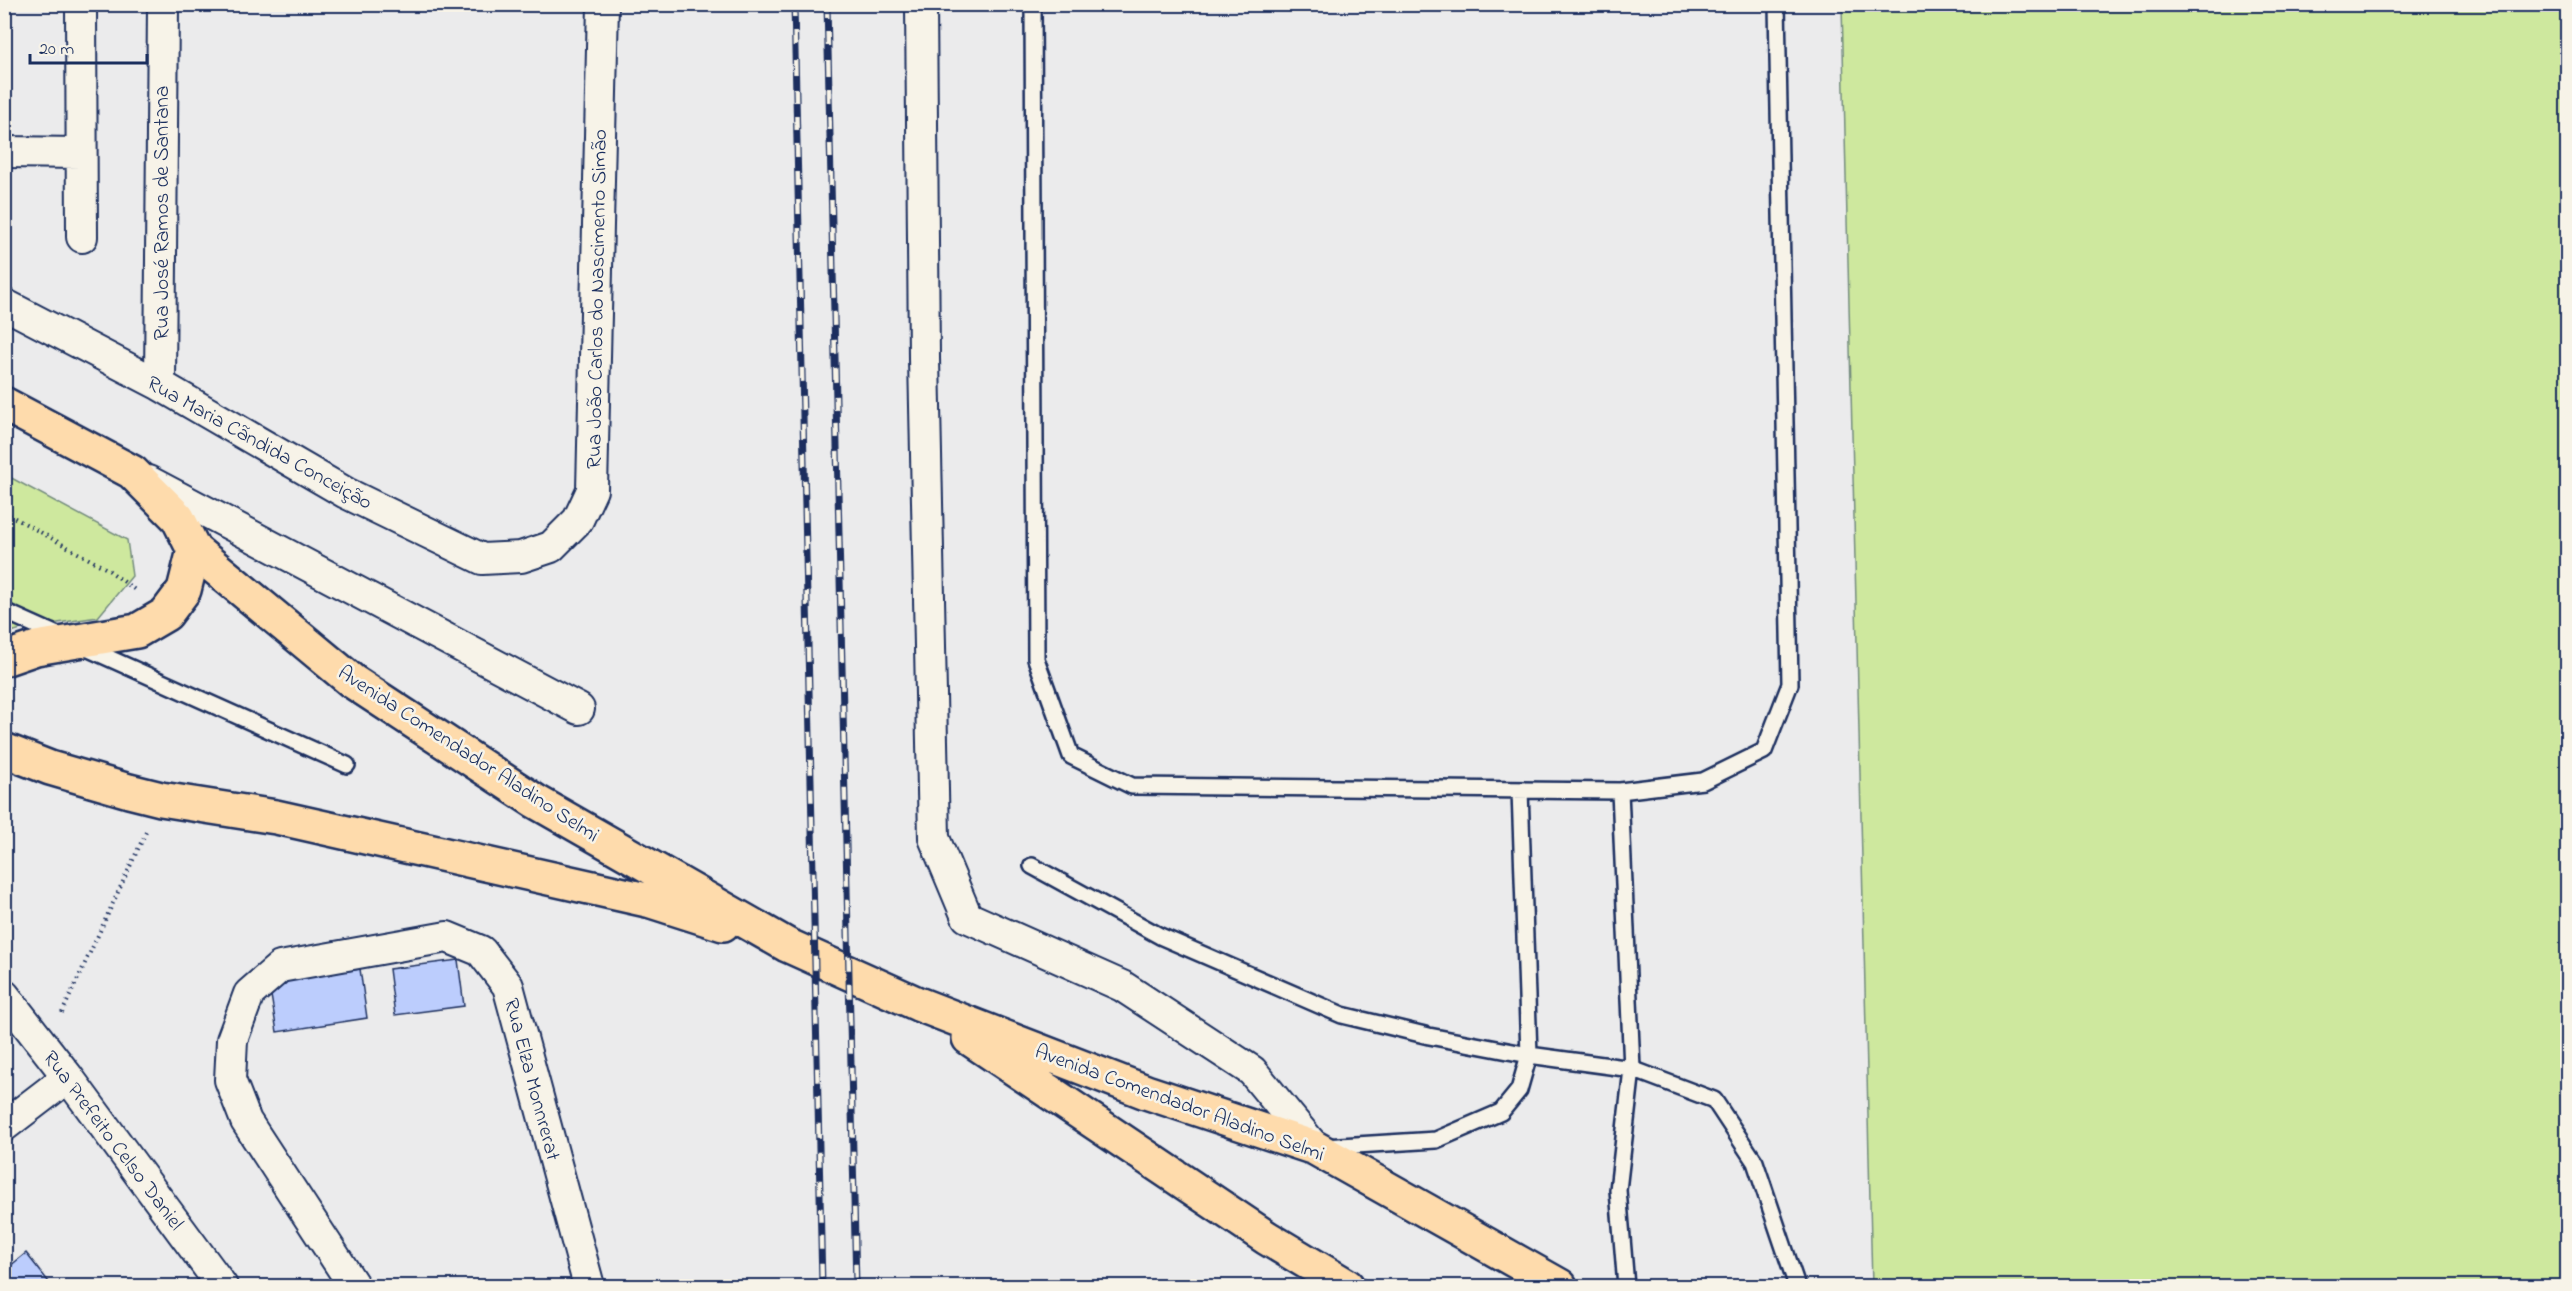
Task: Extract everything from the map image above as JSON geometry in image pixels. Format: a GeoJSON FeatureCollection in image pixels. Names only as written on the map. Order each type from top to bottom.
{"type":"FeatureCollection","features":[{"type":"Feature","properties":{"kind":"main road","name":"Avenida Comendador Aladino Selmi"},"geometry":{"type":"LineString","coordinates":[[4,404],[132,472],[178,518],[194,550],[352,681],[535,801],[787,945],[918,1004],[1146,1092],[1315,1148],[1560,1287]]}},
{"type":"Feature","properties":{"kind":"main road"},"geometry":{"type":"LineString","coordinates":[[4,659],[36,648],[137,631],[166,614],[184,590],[194,550]]}},
{"type":"Feature","properties":{"kind":"main road","name":"Avenida Comendador Aladino Selmi"},"geometry":{"type":"LineString","coordinates":[[4,750],[50,768],[161,799],[276,817],[651,901],[787,945]]}},
{"type":"Feature","properties":{"kind":"main road","name":"Avenida Comendador Aladino Selmi"},"geometry":{"type":"LineString","coordinates":[[918,1004],[1267,1238],[1347,1287]]}},
{"type":"Feature","properties":{"kind":"street"},"geometry":{"type":"LineString","coordinates":[[81,4],[82,237]]}},
{"type":"Feature","properties":{"kind":"street","name":"Rua José Ramos de Santana"},"geometry":{"type":"LineString","coordinates":[[160,385],[163,4]]}},
{"type":"Feature","properties":{"kind":"street","name":"Rua João Carlos do Nascimento Simão"},"geometry":{"type":"LineString","coordinates":[[521,557],[551,548],[578,520],[592,490],[603,4]]}},
{"type":"Feature","properties":{"kind":"street"},"geometry":{"type":"LineString","coordinates":[[921,4],[923,312],[934,838],[967,917],[1122,986],[1252,1071],[1315,1148]]}},
{"type":"Feature","properties":{"kind":"street"},"geometry":{"type":"LineString","coordinates":[[4,152],[80,153]]}},
{"type":"Feature","properties":{"kind":"street","name":"Rua Maria Cãndida Conceição"},"geometry":{"type":"LineString","coordinates":[[4,304],[160,385],[346,493],[482,559],[521,557]]}},
{"type":"Feature","properties":{"kind":"street"},"geometry":{"type":"LineString","coordinates":[[132,472],[579,709]]}},
{"type":"Feature","properties":{"kind":"street","name":"Rua Elza Monnrerat"},"geometry":{"type":"LineString","coordinates":[[354,1287],[246,1121],[230,1080],[232,1040],[249,994],[280,967],[447,937],[481,951],[508,986],[589,1287]]}},
{"type":"Feature","properties":{"kind":"street","name":"Rua Prefeito Celso Daniel"},"geometry":{"type":"LineString","coordinates":[[4,995],[68,1077],[222,1287]]}},
{"type":"Feature","properties":{"kind":"street"},"geometry":{"type":"LineString","coordinates":[[4,1126],[68,1077]]}},
{"type":"Feature","properties":{"kind":"lane"},"geometry":{"type":"LineString","coordinates":[[1034,4],[1036,659],[1071,756],[1132,786],[1620,791],[1703,781],[1764,751],[1790,684],[1777,4]]}},
{"type":"Feature","properties":{"kind":"lane"},"geometry":{"type":"LineString","coordinates":[[4,611],[347,765]]}},
{"type":"Feature","properties":{"kind":"lane"},"geometry":{"type":"LineString","coordinates":[[1315,1148],[1436,1140],[1501,1112],[1519,1090],[1530,1054],[1520,790]]}},
{"type":"Feature","properties":{"kind":"lane"},"geometry":{"type":"LineString","coordinates":[[1620,791],[1632,1069],[1618,1190],[1626,1287]]}},
{"type":"Feature","properties":{"kind":"lane"},"geometry":{"type":"LineString","coordinates":[[1032,866],[1160,936],[1342,1015],[1429,1036],[1632,1069],[1714,1100],[1755,1162],[1797,1287]]}},
{"type":"Feature","properties":{"kind":"path"},"geometry":{"type":"LineString","coordinates":[[4,512],[107,569],[166,614]]}},
{"type":"Feature","properties":{"kind":"path"},"geometry":{"type":"LineString","coordinates":[[46,1048],[161,799]]}},
{"type":"Feature","properties":{"kind":"green space"},"geometry":{"type":"Polygon","coordinates":[[[1842,5],[2567,5],[2567,1286],[1872,1286],[1842,5]]]}},
{"type":"Feature","properties":{"kind":"green space"},"geometry":{"type":"Polygon","coordinates":[[[4,474],[127,540],[132,576],[98,617],[24,628],[5,634],[4,474]]]}},
{"type":"Feature","properties":{"kind":"building"},"geometry":{"type":"Polygon","coordinates":[[[458,960],[464,1006],[395,1015],[389,969],[458,960]]]}},
{"type":"Feature","properties":{"kind":"building"},"geometry":{"type":"Polygon","coordinates":[[[360,969],[367,1018],[277,1032],[269,983],[360,969]]]}},
{"type":"Feature","properties":{"kind":"building"},"geometry":{"type":"Polygon","coordinates":[[[26,1253],[52,1286],[4,1286],[4,1271],[26,1253]]]}},
{"type":"Feature","properties":{"kind":"railway"},"geometry":{"type":"LineString","coordinates":[[794,4],[822,1286]]}},
{"type":"Feature","properties":{"kind":"railway"},"geometry":{"type":"LineString","coordinates":[[827,4],[856,1286]]}}]}
